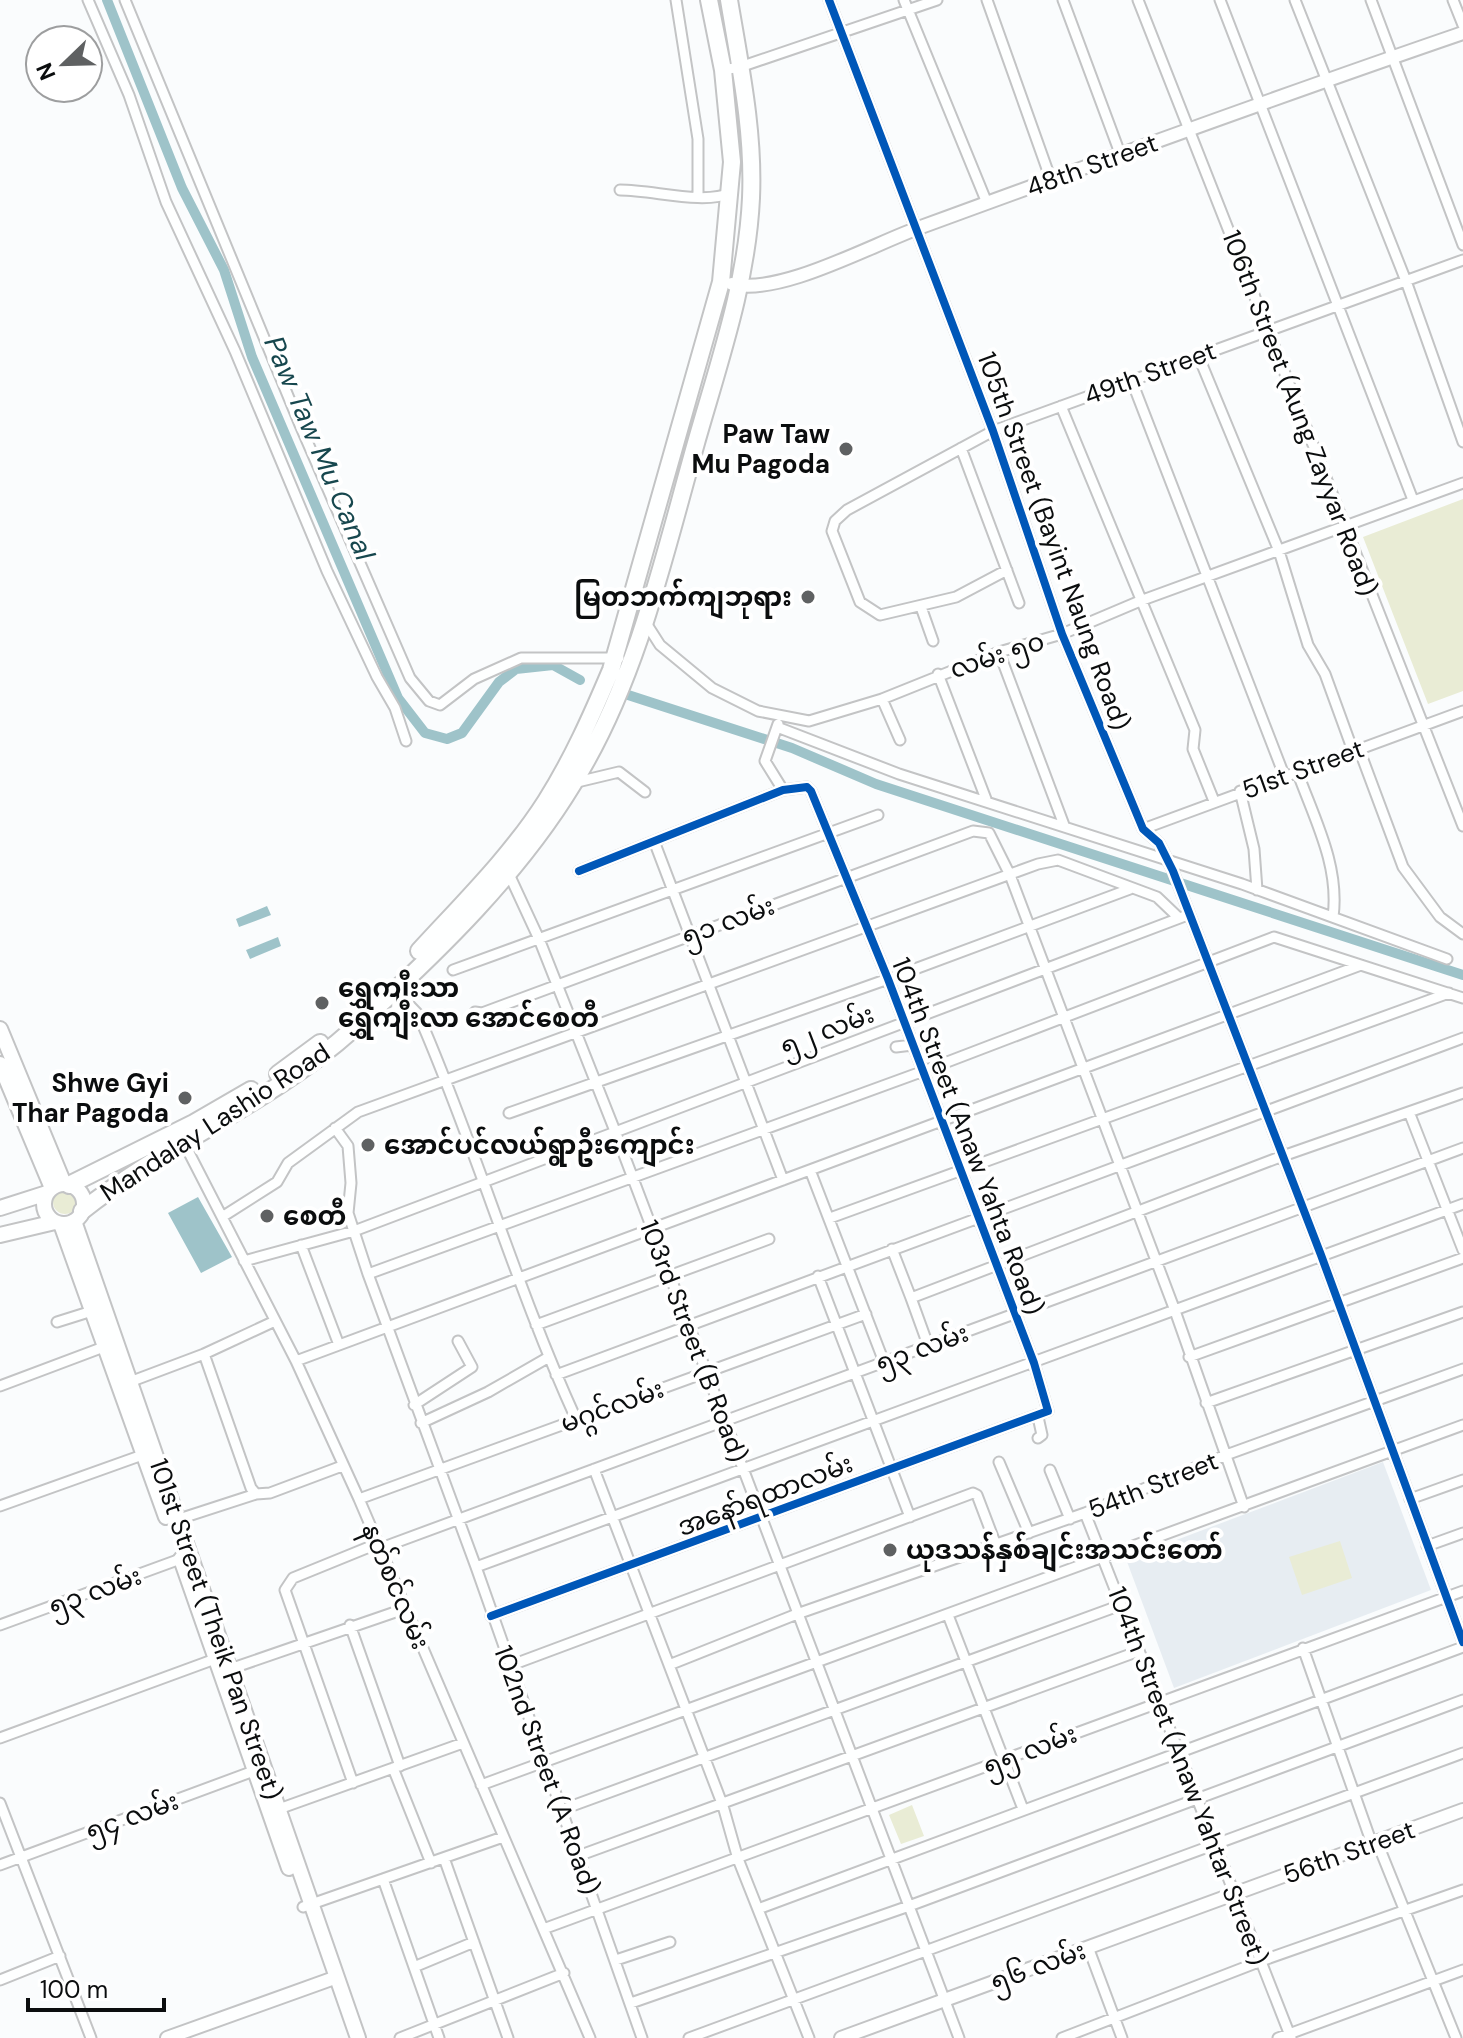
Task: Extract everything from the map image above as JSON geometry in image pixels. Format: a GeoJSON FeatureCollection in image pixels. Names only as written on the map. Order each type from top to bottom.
{"type":"FeatureCollection","features":[{"type":"Feature","properties":{"kind":"highway"},"geometry":{"type":"LineString","coordinates":[[58,1188],[194,1123],[305,1056],[414,957],[504,867],[559,780],[622,658],[721,282],[732,162],[723,70],[709,0]]}},
{"type":"Feature","properties":{"kind":"highway","name":"Mandalay Lashio Road"},"geometry":{"type":"LineString","coordinates":[[68,1219],[129,1175],[309,1067],[395,990],[504,867],[573,783],[618,693],[622,658],[644,620],[741,287],[752,162],[729,0]]}},
{"type":"Feature","properties":{"kind":"highway"},"geometry":{"type":"LineString","coordinates":[[727,113],[747,111]]}},
{"type":"Feature","properties":{"kind":"highway"},"geometry":{"type":"LineString","coordinates":[[729,215],[749,220]]}},
{"type":"Feature","properties":{"kind":"main road","name":"48th Street"},"geometry":{"type":"LineString","coordinates":[[721,282],[741,287],[787,280],[917,228],[1463,33]]}},
{"type":"Feature","properties":{"kind":"main road"},"geometry":{"type":"LineString","coordinates":[[0,1029],[58,1188],[46,1212],[68,1219]]}},
{"type":"Feature","properties":{"kind":"main road"},"geometry":{"type":"LineString","coordinates":[[0,1064],[58,1188]]}},
{"type":"Feature","properties":{"kind":"main road"},"geometry":{"type":"LineString","coordinates":[[0,1208],[58,1188],[81,1195],[68,1219],[0,1235]]}},
{"type":"Feature","properties":{"kind":"main road","name":"101st Street (Theik Pan Street)"},"geometry":{"type":"LineString","coordinates":[[68,1219],[92,1311],[110,1344]]}},
{"type":"Feature","properties":{"kind":"main road","name":"101st Street (Theik Pan Street)"},"geometry":{"type":"LineString","coordinates":[[68,1219],[222,1667],[308,1905],[348,2038]]}},
{"type":"Feature","properties":{"kind":"main road","name":"56th Street"},"geometry":{"type":"LineString","coordinates":[[1234,1893],[1463,1810]]}},
{"type":"Feature","properties":{"kind":"main road","name":"၅၆ လမ်း"},"geometry":{"type":"LineString","coordinates":[[841,2038],[1234,1893]]}},
{"type":"Feature","properties":{"kind":"main road"},"geometry":{"type":"LineString","coordinates":[[167,2038],[197,2033],[332,1978]]}},
{"type":"Feature","properties":{"kind":"main road","name":"101st Street (Theik Pan Street)"},"geometry":{"type":"LineString","coordinates":[[332,1978],[358,2038]]}},
{"type":"Feature","properties":{"kind":"street"},"geometry":{"type":"LineString","coordinates":[[88,0],[129,95],[166,202],[235,351],[327,571],[395,708],[406,741]]}},
{"type":"Feature","properties":{"kind":"street"},"geometry":{"type":"LineString","coordinates":[[125,0],[300,425],[410,678],[419,691],[440,705],[474,679],[521,658],[622,658]]}},
{"type":"Feature","properties":{"kind":"street"},"geometry":{"type":"LineString","coordinates":[[676,0],[698,139],[698,197]]}},
{"type":"Feature","properties":{"kind":"street","name":"105th Street (Bayint Naung Road)"},"geometry":{"type":"LineString","coordinates":[[829,0],[993,431],[1062,634],[1143,829],[1159,843],[1173,871],[1184,902],[1184,917]]}},
{"type":"Feature","properties":{"kind":"street"},"geometry":{"type":"LineString","coordinates":[[723,70],[842,32],[906,5],[937,0]]}},
{"type":"Feature","properties":{"kind":"street"},"geometry":{"type":"LineString","coordinates":[[987,0],[1051,180]]}},
{"type":"Feature","properties":{"kind":"street"},"geometry":{"type":"LineString","coordinates":[[1063,0],[1121,156]]}},
{"type":"Feature","properties":{"kind":"street","name":"106th Street (Aung Zayyar Road)"},"geometry":{"type":"LineString","coordinates":[[1138,0],[1191,129],[1421,726],[1463,826]]}},
{"type":"Feature","properties":{"kind":"street"},"geometry":{"type":"LineString","coordinates":[[1220,0],[1413,500]]}},
{"type":"Feature","properties":{"kind":"street"},"geometry":{"type":"LineString","coordinates":[[1295,0],[1406,281],[1463,442]]}},
{"type":"Feature","properties":{"kind":"street"},"geometry":{"type":"LineString","coordinates":[[1371,0],[1463,245]]}},
{"type":"Feature","properties":{"kind":"street"},"geometry":{"type":"LineString","coordinates":[[1453,0],[1463,25]]}},
{"type":"Feature","properties":{"kind":"street"},"geometry":{"type":"LineString","coordinates":[[906,5],[987,203]]}},
{"type":"Feature","properties":{"kind":"street"},"geometry":{"type":"LineString","coordinates":[[620,190],[708,199],[731,193]]}},
{"type":"Feature","properties":{"kind":"street","name":"49th Street"},"geometry":{"type":"LineString","coordinates":[[921,607],[880,615],[860,602],[832,531],[835,521],[847,510],[993,431],[1463,260]]}},
{"type":"Feature","properties":{"kind":"street"},"geometry":{"type":"LineString","coordinates":[[1198,355],[1279,551],[1308,645],[1325,674],[1403,867],[1449,926],[1463,934]]}},
{"type":"Feature","properties":{"kind":"street"},"geometry":{"type":"LineString","coordinates":[[1131,379],[1284,775]]}},
{"type":"Feature","properties":{"kind":"street"},"geometry":{"type":"LineString","coordinates":[[1061,406],[1195,730],[1193,749],[1214,801]]}},
{"type":"Feature","properties":{"kind":"street"},"geometry":{"type":"LineString","coordinates":[[961,448],[1019,603]]}},
{"type":"Feature","properties":{"kind":"street","name":"လမ်း ၅၀"},"geometry":{"type":"LineString","coordinates":[[644,620],[660,645],[712,688],[758,711],[796,721],[822,719],[882,699],[999,652],[1062,634],[1140,601],[1463,483]]}},
{"type":"Feature","properties":{"kind":"street"},"geometry":{"type":"LineString","coordinates":[[933,641],[921,607],[975,589],[1007,570]]}},
{"type":"Feature","properties":{"kind":"street"},"geometry":{"type":"LineString","coordinates":[[999,652],[1064,825]]}},
{"type":"Feature","properties":{"kind":"street"},"geometry":{"type":"LineString","coordinates":[[938,674],[986,799]]}},
{"type":"Feature","properties":{"kind":"street"},"geometry":{"type":"LineString","coordinates":[[882,699],[900,740]]}},
{"type":"Feature","properties":{"kind":"street","name":"51st Street"},"geometry":{"type":"LineString","coordinates":[[1143,829],[1463,711]]}},
{"type":"Feature","properties":{"kind":"street"},"geometry":{"type":"LineString","coordinates":[[579,871],[783,790],[766,765],[765,756],[780,717]]}},
{"type":"Feature","properties":{"kind":"street"},"geometry":{"type":"LineString","coordinates":[[777,727],[899,774],[986,799],[1257,890],[1392,942],[1447,959]]}},
{"type":"Feature","properties":{"kind":"street"},"geometry":{"type":"LineString","coordinates":[[1297,771],[1331,864],[1336,895],[1333,917]]}},
{"type":"Feature","properties":{"kind":"street"},"geometry":{"type":"LineString","coordinates":[[573,783],[619,772],[645,792]]}},
{"type":"Feature","properties":{"kind":"street","name":"104th Street (Anaw Yahta Road)"},"geometry":{"type":"LineString","coordinates":[[783,790],[807,787],[830,833],[1034,1363],[1048,1407]]}},
{"type":"Feature","properties":{"kind":"street"},"geometry":{"type":"LineString","coordinates":[[1240,791],[1254,849],[1257,890]]}},
{"type":"Feature","properties":{"kind":"street"},"geometry":{"type":"LineString","coordinates":[[453,970],[878,815]]}},
{"type":"Feature","properties":{"kind":"street","name":"၅၁ လမ်း"},"geometry":{"type":"LineString","coordinates":[[475,1012],[482,1013],[973,831],[981,831],[995,841],[1010,875]]}},
{"type":"Feature","properties":{"kind":"street"},"geometry":{"type":"LineString","coordinates":[[654,841],[783,1180]]}},
{"type":"Feature","properties":{"kind":"street"},"geometry":{"type":"LineString","coordinates":[[222,1217],[277,1182],[288,1163],[358,1112],[1038,864],[1058,860],[1157,897],[1184,917],[1208,964],[1280,1157],[1321,1255],[1336,1305],[1463,1645],[758,1909]]}},
{"type":"Feature","properties":{"kind":"street","name":"103rd Street (B Road)"},"geometry":{"type":"LineString","coordinates":[[504,867],[539,939],[578,1034],[959,2038]]}},
{"type":"Feature","properties":{"kind":"street"},"geometry":{"type":"LineString","coordinates":[[1010,875],[1154,1262],[1174,1308],[1244,1507]]}},
{"type":"Feature","properties":{"kind":"street"},"geometry":{"type":"LineString","coordinates":[[509,1113],[1131,889]]}},
{"type":"Feature","properties":{"kind":"street","name":"၅၂ လမ်း"},"geometry":{"type":"LineString","coordinates":[[244,1261],[354,1231],[1184,917]]}},
{"type":"Feature","properties":{"kind":"street"},"geometry":{"type":"LineString","coordinates":[[368,1274],[921,1072],[1279,937],[1463,998]]}},
{"type":"Feature","properties":{"kind":"street"},"geometry":{"type":"LineString","coordinates":[[296,1361],[1361,964]]}},
{"type":"Feature","properties":{"kind":"street"},"geometry":{"type":"LineString","coordinates":[[395,990],[418,1014],[485,1182],[517,1278],[576,1419]]}},
{"type":"Feature","properties":{"kind":"street"},"geometry":{"type":"LineString","coordinates":[[830,1218],[1449,993]]}},
{"type":"Feature","properties":{"kind":"street"},"geometry":{"type":"LineString","coordinates":[[556,1375],[1463,1038]]}},
{"type":"Feature","properties":{"kind":"street"},"geometry":{"type":"LineString","coordinates":[[896,1047],[912,1045]]}},
{"type":"Feature","properties":{"kind":"street"},"geometry":{"type":"LineString","coordinates":[[911,1298],[1280,1157],[1463,1093]]}},
{"type":"Feature","properties":{"kind":"street"},"geometry":{"type":"LineString","coordinates":[[1409,1112],[1463,1250]]}},
{"type":"Feature","properties":{"kind":"street","name":"102nd Street (A Road)"},"geometry":{"type":"LineString","coordinates":[[335,1128],[348,1146],[352,1174],[348,1213],[368,1274],[456,1520],[476,1567],[642,2038]]}},
{"type":"Feature","properties":{"kind":"street","name":"နတ်စင်လမ်း"},"geometry":{"type":"LineString","coordinates":[[184,1143],[296,1361],[359,1499],[503,1837],[546,1928],[590,2038]]}},
{"type":"Feature","properties":{"kind":"street","name":"၅၃ လမ်း"},"geometry":{"type":"LineString","coordinates":[[304,1643],[285,1596],[289,1581],[1463,1148]]}},
{"type":"Feature","properties":{"kind":"street"},"geometry":{"type":"LineString","coordinates":[[810,1170],[884,1362]]}},
{"type":"Feature","properties":{"kind":"street"},"geometry":{"type":"LineString","coordinates":[[476,1567],[1463,1204]]}},
{"type":"Feature","properties":{"kind":"street"},"geometry":{"type":"LineString","coordinates":[[536,1325],[769,1239]]}},
{"type":"Feature","properties":{"kind":"street"},"geometry":{"type":"LineString","coordinates":[[301,1245],[339,1345]]}},
{"type":"Feature","properties":{"kind":"street"},"geometry":{"type":"LineString","coordinates":[[892,1249],[928,1345]]}},
{"type":"Feature","properties":{"kind":"street"},"geometry":{"type":"LineString","coordinates":[[1189,1357],[1463,1258]]}},
{"type":"Feature","properties":{"kind":"street"},"geometry":{"type":"LineString","coordinates":[[818,1276],[910,1517]]}},
{"type":"Feature","properties":{"kind":"street"},"geometry":{"type":"LineString","coordinates":[[57,1322],[92,1311]]}},
{"type":"Feature","properties":{"kind":"street"},"geometry":{"type":"LineString","coordinates":[[1206,1403],[1463,1312]]}},
{"type":"Feature","properties":{"kind":"street","name":"မဂ္ဂင်လမ်း"},"geometry":{"type":"LineString","coordinates":[[359,1499],[866,1314]]}},
{"type":"Feature","properties":{"kind":"street"},"geometry":{"type":"LineString","coordinates":[[124,1384],[204,1354],[275,1321]]}},
{"type":"Feature","properties":{"kind":"street"},"geometry":{"type":"LineString","coordinates":[[414,1405],[472,1367],[458,1341]]}},
{"type":"Feature","properties":{"kind":"street"},"geometry":{"type":"LineString","coordinates":[[0,1386],[110,1344]]}},
{"type":"Feature","properties":{"kind":"street"},"geometry":{"type":"LineString","coordinates":[[204,1354],[251,1488],[256,1494]]}},
{"type":"Feature","properties":{"kind":"street"},"geometry":{"type":"LineString","coordinates":[[421,1423],[488,1392],[549,1357]]}},
{"type":"Feature","properties":{"kind":"street","name":"54th Street"},"geometry":{"type":"LineString","coordinates":[[669,1665],[797,1614],[1070,1519],[1226,1455],[1463,1369]]}},
{"type":"Feature","properties":{"kind":"street","name":"အနော်ရထာလမ်း"},"geometry":{"type":"LineString","coordinates":[[491,1616],[1038,1417],[1048,1407]]}},
{"type":"Feature","properties":{"kind":"street"},"geometry":{"type":"LineString","coordinates":[[1038,1417],[1042,1435],[1038,1438]]}},
{"type":"Feature","properties":{"kind":"street"},"geometry":{"type":"LineString","coordinates":[[481,1785],[1463,1425]]}},
{"type":"Feature","properties":{"kind":"street"},"geometry":{"type":"LineString","coordinates":[[0,1506],[148,1452]]}},
{"type":"Feature","properties":{"kind":"street"},"geometry":{"type":"LineString","coordinates":[[999,1462],[1029,1533]]}},
{"type":"Feature","properties":{"kind":"street"},"geometry":{"type":"LineString","coordinates":[[173,1521],[256,1494],[270,1493],[342,1466]]}},
{"type":"Feature","properties":{"kind":"street"},"geometry":{"type":"LineString","coordinates":[[594,1469],[723,1806],[738,1859],[809,2038]]}},
{"type":"Feature","properties":{"kind":"street"},"geometry":{"type":"LineString","coordinates":[[1050,1470],[1070,1519]]}},
{"type":"Feature","properties":{"kind":"street"},"geometry":{"type":"LineString","coordinates":[[1410,1499],[1463,1480]]}},
{"type":"Feature","properties":{"kind":"street"},"geometry":{"type":"LineString","coordinates":[[509,1666],[975,1493],[996,1545]]}},
{"type":"Feature","properties":{"kind":"street","name":"104th Street (Anaw Yahtar Street)"},"geometry":{"type":"LineString","coordinates":[[1085,1513],[1290,2036]]}},
{"type":"Feature","properties":{"kind":"street"},"geometry":{"type":"LineString","coordinates":[[1427,1546],[1463,1533]]}},
{"type":"Feature","properties":{"kind":"street","name":"၅၃ လမ်း"},"geometry":{"type":"LineString","coordinates":[[0,1625],[186,1558]]}},
{"type":"Feature","properties":{"kind":"street","name":"၅၅ လမ်း"},"geometry":{"type":"LineString","coordinates":[[546,1928],[1463,1591]]}},
{"type":"Feature","properties":{"kind":"street"},"geometry":{"type":"LineString","coordinates":[[561,1810],[1121,1605]]}},
{"type":"Feature","properties":{"kind":"street"},"geometry":{"type":"LineString","coordinates":[[0,1738],[404,1609]]}},
{"type":"Feature","properties":{"kind":"street"},"geometry":{"type":"LineString","coordinates":[[948,1615],[1023,1809]]}},
{"type":"Feature","properties":{"kind":"street"},"geometry":{"type":"LineString","coordinates":[[350,1625],[431,1863]]}},
{"type":"Feature","properties":{"kind":"street"},"geometry":{"type":"LineString","coordinates":[[304,1643],[353,1783]]}},
{"type":"Feature","properties":{"kind":"street"},"geometry":{"type":"LineString","coordinates":[[1303,1648],[1374,1843],[1456,2038]]}},
{"type":"Feature","properties":{"kind":"street"},"geometry":{"type":"LineString","coordinates":[[578,1856],[723,1806],[1139,1651]]}},
{"type":"Feature","properties":{"kind":"street"},"geometry":{"type":"LineString","coordinates":[[631,2003],[909,1906],[1463,1700]]}},
{"type":"Feature","properties":{"kind":"street"},"geometry":{"type":"LineString","coordinates":[[274,1811],[463,1743]]}},
{"type":"Feature","properties":{"kind":"street"},"geometry":{"type":"LineString","coordinates":[[689,2038],[702,2036],[926,1949],[1216,1847],[1463,1753]]}},
{"type":"Feature","properties":{"kind":"street","name":"၅၄ လမ်း"},"geometry":{"type":"LineString","coordinates":[[0,1865],[259,1769]]}},
{"type":"Feature","properties":{"kind":"street"},"geometry":{"type":"LineString","coordinates":[[0,1803],[91,2038]]}},
{"type":"Feature","properties":{"kind":"street"},"geometry":{"type":"LineString","coordinates":[[308,1905],[503,1837]]}},
{"type":"Feature","properties":{"kind":"street"},"geometry":{"type":"LineString","coordinates":[[444,1858],[508,2038]]}},
{"type":"Feature","properties":{"kind":"street"},"geometry":{"type":"LineString","coordinates":[[383,1879],[439,2038]]}},
{"type":"Feature","properties":{"kind":"street"},"geometry":{"type":"LineString","coordinates":[[1062,2038],[1261,1961],[1463,1890]]}},
{"type":"Feature","properties":{"kind":"street"},"geometry":{"type":"LineString","coordinates":[[414,1967],[474,1942]]}},
{"type":"Feature","properties":{"kind":"street"},"geometry":{"type":"LineString","coordinates":[[616,1960],[670,1942]]}},
{"type":"Feature","properties":{"kind":"street"},"geometry":{"type":"LineString","coordinates":[[1088,1947],[1122,2038]]}},
{"type":"Feature","properties":{"kind":"street"},"geometry":{"type":"LineString","coordinates":[[0,1980],[60,1956]]}},
{"type":"Feature","properties":{"kind":"street"},"geometry":{"type":"LineString","coordinates":[[1278,2038],[1463,1970]]}},
{"type":"Feature","properties":{"kind":"street"},"geometry":{"type":"LineString","coordinates":[[400,2038],[564,1973]]}},
{"type":"Feature","properties":{"kind":"shaded area"},"geometry":{"type":"Polygon","coordinates":[[[1383,1462],[1431,1590],[1174,1688],[1126,1559],[1383,1462]]]}},
{"type":"Feature","properties":{"kind":"green space"},"geometry":{"type":"Polygon","coordinates":[[[1463,499],[1463,691],[1428,704],[1363,537],[1463,499]]]}},
{"type":"Feature","properties":{"kind":"green space"},"geometry":{"type":"Polygon","coordinates":[[[60,1190],[70,1190],[77,1197],[77,1207],[70,1214],[60,1214],[53,1207],[53,1197],[60,1190]]]}},
{"type":"Feature","properties":{"kind":"green space"},"geometry":{"type":"Polygon","coordinates":[[[1340,1541],[1352,1578],[1302,1595],[1289,1557],[1340,1541]]]}},
{"type":"Feature","properties":{"kind":"green space"},"geometry":{"type":"Polygon","coordinates":[[[912,1805],[924,1836],[901,1844],[889,1815],[912,1805]]]}},
{"type":"Feature","properties":{"kind":"water"},"geometry":{"type":"Polygon","coordinates":[[[267,906],[271,915],[239,927],[236,919],[267,906]]]}},
{"type":"Feature","properties":{"kind":"water"},"geometry":{"type":"Polygon","coordinates":[[[278,937],[281,946],[250,959],[246,950],[278,937]]]}},
{"type":"Feature","properties":{"kind":"water"},"geometry":{"type":"Polygon","coordinates":[[[198,1197],[232,1257],[201,1273],[168,1213],[198,1197]]]}},
{"type":"Feature","properties":{"kind":"waterway","name":"Paw Taw Mu Canal"},"geometry":{"type":"LineString","coordinates":[[107,0],[182,188],[224,270],[252,357],[398,698],[425,733],[447,739],[462,733],[499,682],[516,669],[553,665],[580,680]]}},
{"type":"Feature","properties":{"kind":"waterway"},"geometry":{"type":"LineString","coordinates":[[625,694],[792,748],[876,784],[1463,975]]}},
{"type":"Feature","properties":{"kind":"cycle path"},"geometry":{"type":"LineString","coordinates":[[829,0],[993,431],[1062,634],[1143,829],[1159,843],[1173,871],[1321,1255],[1463,1642]]}},
{"type":"Feature","properties":{"kind":"cycle path"},"geometry":{"type":"LineString","coordinates":[[491,1616],[1048,1411],[1034,1363],[888,979],[811,791],[807,787],[783,790],[579,871]]}},
{"type":"Feature","properties":{"kind":"place","name":"Paw Taw Mu Pagoda"},"geometry":{"type":"Point","coordinates":[846,449]}},
{"type":"Feature","properties":{"kind":"place","name":"မြတဘက်ကျဘုရား"},"geometry":{"type":"Point","coordinates":[808,597]}},
{"type":"Feature","properties":{"kind":"place","name":"ရွှေကျီးသာ ရွှေကျီးလာ အောင်စေတီ"},"geometry":{"type":"Point","coordinates":[322,1003]}},
{"type":"Feature","properties":{"kind":"place","name":"Shwe Gyi Thar Pagoda"},"geometry":{"type":"Point","coordinates":[185,1098]}},
{"type":"Feature","properties":{"kind":"place","name":"အောင်ပင်လယ်ရွာဦးကျောင်း"},"geometry":{"type":"Point","coordinates":[368,1145]}},
{"type":"Feature","properties":{"kind":"place","name":"စေတီ"},"geometry":{"type":"Point","coordinates":[267,1216]}},
{"type":"Feature","properties":{"kind":"place","name":"ယုဒသန်နှစ်ချင်းအသင်းတော်"},"geometry":{"type":"Point","coordinates":[890,1550]}}]}
